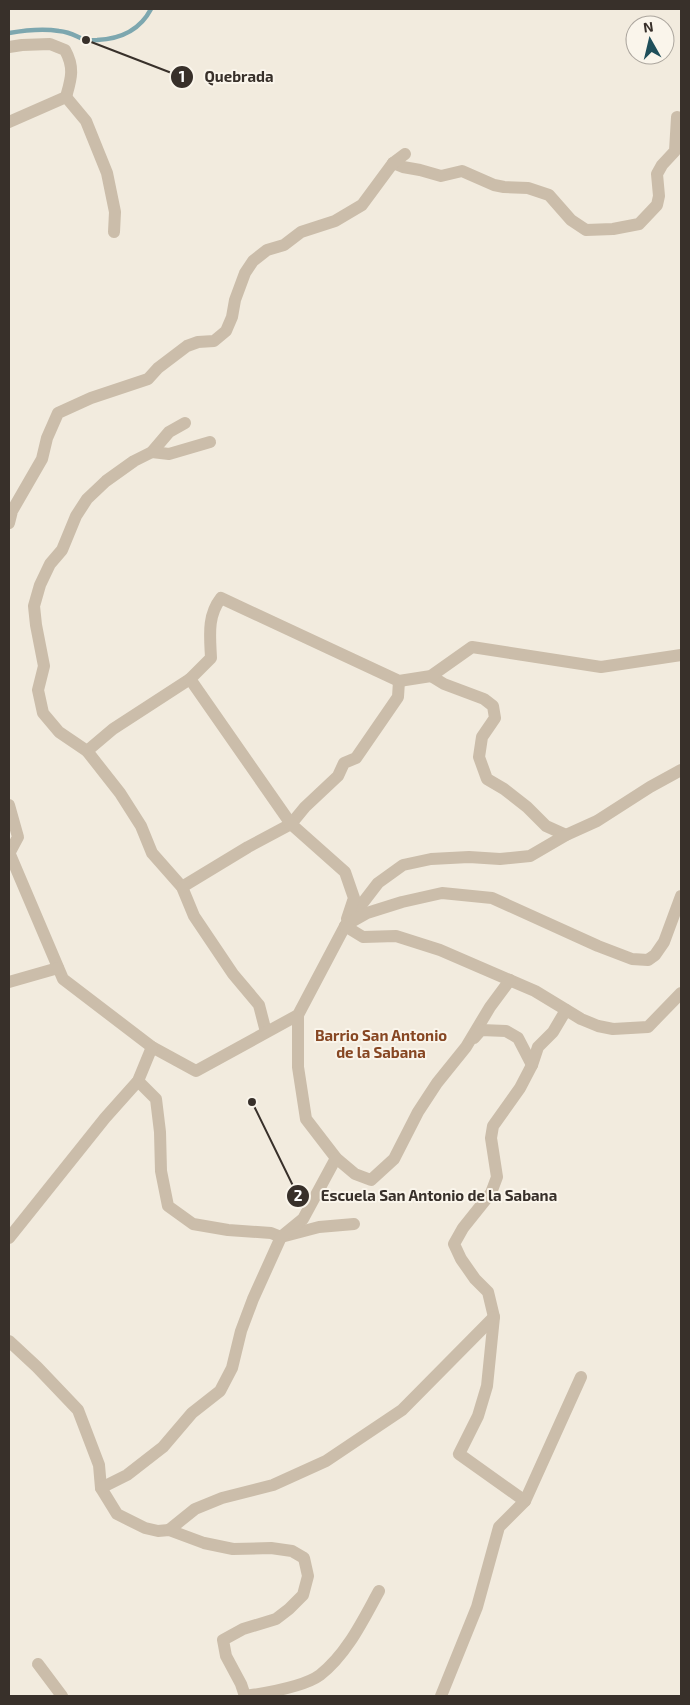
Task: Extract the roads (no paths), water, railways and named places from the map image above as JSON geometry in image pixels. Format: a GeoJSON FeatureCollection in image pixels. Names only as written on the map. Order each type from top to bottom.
{"type":"FeatureCollection","features":[{"type":"Feature","properties":{"kind":"street"},"geometry":{"type":"LineString","coordinates":[[9,47],[50,44],[65,50],[70,59],[72,73],[66,97]]}},
{"type":"Feature","properties":{"kind":"street"},"geometry":{"type":"LineString","coordinates":[[9,122],[66,97]]}},
{"type":"Feature","properties":{"kind":"street"},"geometry":{"type":"LineString","coordinates":[[66,97],[86,121],[107,173],[115,212],[114,232]]}},
{"type":"Feature","properties":{"kind":"street"},"geometry":{"type":"LineString","coordinates":[[393,163],[441,176],[462,171],[494,185],[528,188],[549,195],[570,220],[586,230],[613,230],[639,224],[656,205],[659,196],[657,174],[662,165],[675,151],[677,117]]}},
{"type":"Feature","properties":{"kind":"street"},"geometry":{"type":"LineString","coordinates":[[9,523],[12,510],[42,459],[47,438],[58,413],[91,398],[143,381],[187,346],[198,342],[214,341],[226,331],[246,273],[253,261],[267,250],[284,245],[301,232],[335,221],[362,205],[393,163],[405,154]]}},
{"type":"Feature","properties":{"kind":"street"},"geometry":{"type":"LineString","coordinates":[[185,423],[169,432],[152,452],[134,461],[106,481],[87,499],[70,529],[62,550],[50,564],[40,585],[34,606],[44,666],[38,690],[43,712],[59,732],[87,750],[120,793],[142,826],[152,853],[182,887],[194,916],[233,974],[259,1005],[266,1032]]}},
{"type":"Feature","properties":{"kind":"street"},"geometry":{"type":"LineString","coordinates":[[152,452],[169,454],[210,442]]}},
{"type":"Feature","properties":{"kind":"street"},"geometry":{"type":"LineString","coordinates":[[87,750],[113,729],[190,679],[211,658],[209,626],[211,614],[221,598],[399,681],[431,676],[472,647],[601,667],[681,655]]}},
{"type":"Feature","properties":{"kind":"street"},"geometry":{"type":"LineString","coordinates":[[431,676],[444,684],[484,699],[493,706],[495,718],[482,738],[479,756],[487,778],[520,801],[546,826],[566,835]]}},
{"type":"Feature","properties":{"kind":"street"},"geometry":{"type":"LineString","coordinates":[[190,679],[291,824],[345,872],[354,898],[345,926]]}},
{"type":"Feature","properties":{"kind":"street"},"geometry":{"type":"LineString","coordinates":[[182,887],[248,847],[291,824],[305,807],[338,776],[344,764],[356,758],[398,697],[399,681]]}},
{"type":"Feature","properties":{"kind":"street"},"geometry":{"type":"LineString","coordinates":[[532,1065],[518,1038],[506,1031],[481,1030],[438,1082],[418,1112],[394,1160],[371,1180],[355,1174],[336,1158],[306,1119],[298,1068],[298,1015],[345,926],[378,883],[403,865],[431,859],[500,859],[530,856],[566,835],[597,821],[650,787],[681,770]]}},
{"type":"Feature","properties":{"kind":"street"},"geometry":{"type":"LineString","coordinates":[[9,805],[18,837],[9,852],[63,979],[152,1048],[196,1071],[298,1015]]}},
{"type":"Feature","properties":{"kind":"street"},"geometry":{"type":"LineString","coordinates":[[345,926],[367,913],[442,892],[492,898],[598,946],[632,959],[648,960],[664,942],[681,896]]}},
{"type":"Feature","properties":{"kind":"street"},"geometry":{"type":"LineString","coordinates":[[345,926],[363,937],[396,936],[440,950],[536,991],[581,1019],[613,1030],[648,1026],[681,993]]}},
{"type":"Feature","properties":{"kind":"street"},"geometry":{"type":"LineString","coordinates":[[9,982],[58,968]]}},
{"type":"Feature","properties":{"kind":"street"},"geometry":{"type":"LineString","coordinates":[[466,1047],[490,1007],[510,980]]}},
{"type":"Feature","properties":{"kind":"street"},"geometry":{"type":"LineString","coordinates":[[524,1500],[459,1454],[478,1416],[488,1386],[494,1318],[488,1292],[475,1279],[461,1259],[454,1244],[463,1228],[491,1193],[497,1177],[491,1138],[493,1126],[520,1088],[532,1065],[538,1047],[553,1032],[566,1010]]}},
{"type":"Feature","properties":{"kind":"street"},"geometry":{"type":"LineString","coordinates":[[9,1238],[105,1118],[138,1081],[152,1048]]}},
{"type":"Feature","properties":{"kind":"street"},"geometry":{"type":"LineString","coordinates":[[138,1081],[156,1099],[160,1132],[161,1171],[168,1206],[193,1224],[228,1230],[271,1233],[282,1237],[319,1228],[354,1224]]}},
{"type":"Feature","properties":{"kind":"street"},"geometry":{"type":"LineString","coordinates":[[101,1488],[127,1475],[163,1447],[192,1413],[220,1391],[232,1368],[241,1330],[253,1299],[282,1237],[303,1219],[336,1158]]}},
{"type":"Feature","properties":{"kind":"street"},"geometry":{"type":"LineString","coordinates":[[169,1530],[196,1509],[222,1498],[273,1485],[326,1461],[402,1410],[494,1318]]}},
{"type":"Feature","properties":{"kind":"street"},"geometry":{"type":"LineString","coordinates":[[9,1341],[78,1410],[99,1465],[101,1488],[117,1514],[145,1528],[158,1531],[169,1530],[204,1543],[233,1549],[271,1548],[292,1551],[304,1558],[308,1576],[303,1595],[276,1619],[243,1629],[223,1640],[226,1656],[246,1696],[286,1689],[318,1676],[341,1654],[360,1626],[379,1591]]}},
{"type":"Feature","properties":{"kind":"street"},"geometry":{"type":"LineString","coordinates":[[441,1696],[477,1607],[500,1527],[524,1500],[581,1377]]}},
{"type":"Feature","properties":{"kind":"street"},"geometry":{"type":"LineString","coordinates":[[38,1664],[62,1696]]}},
{"type":"Feature","properties":{"kind":"waterway"},"geometry":{"type":"LineString","coordinates":[[9,33],[46,30],[67,32],[86,40],[114,38],[135,28],[151,9]]}},
{"type":"Feature","properties":{"kind":"place","name":"Quebrada"},"geometry":{"type":"Point","coordinates":[86,40]}},
{"type":"Feature","properties":{"kind":"place","name":"Escuela San Antonio de la Sabana"},"geometry":{"type":"Point","coordinates":[252,1102]}},
{"type":"Feature","properties":{"kind":"district","name":"Barrio San Antonio de la Sabana"},"geometry":{"type":"Point","coordinates":[381,1044]}}]}
